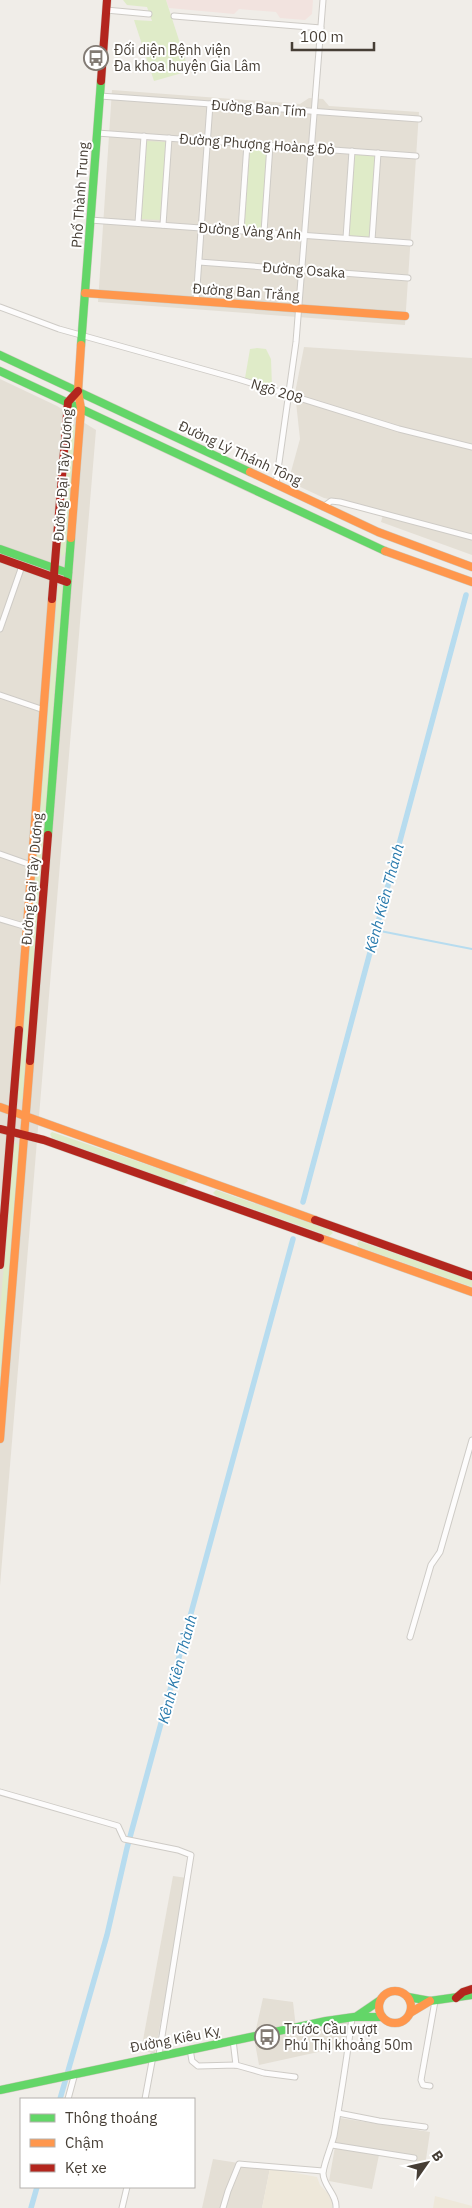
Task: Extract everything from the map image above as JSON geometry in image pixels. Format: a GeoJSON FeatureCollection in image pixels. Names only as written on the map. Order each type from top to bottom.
{"type":"FeatureCollection","features":[{"type":"Feature","properties":{"kind":"main road","name":"Phố Thành Trung"},"geometry":{"type":"LineString","coordinates":[[78,391],[107,0]]}},
{"type":"Feature","properties":{"kind":"main road","name":"Đường Ban Trắng"},"geometry":{"type":"LineString","coordinates":[[85,293],[405,316]]}},
{"type":"Feature","properties":{"kind":"main road","name":"Đường Lý Thánh Tông"},"geometry":{"type":"LineString","coordinates":[[0,355],[323,507],[409,545],[472,567]]}},
{"type":"Feature","properties":{"kind":"main road","name":"Đường Lý Thánh Tông"},"geometry":{"type":"LineString","coordinates":[[0,371],[366,542],[413,562],[472,582]]}},
{"type":"Feature","properties":{"kind":"main road","name":"Đường Đại Tây Dương"},"geometry":{"type":"LineString","coordinates":[[0,1265],[68,402],[78,391]]}},
{"type":"Feature","properties":{"kind":"main road","name":"Đường Đại Tây Dương"},"geometry":{"type":"LineString","coordinates":[[0,1439],[81,409],[78,391]]}},
{"type":"Feature","properties":{"kind":"main road"},"geometry":{"type":"LineString","coordinates":[[366,542],[370,528]]}},
{"type":"Feature","properties":{"kind":"main road"},"geometry":{"type":"LineString","coordinates":[[0,549],[68,573]]}},
{"type":"Feature","properties":{"kind":"main road"},"geometry":{"type":"LineString","coordinates":[[0,558],[68,582]]}},
{"type":"Feature","properties":{"kind":"main road"},"geometry":{"type":"LineString","coordinates":[[0,1107],[472,1276]]}},
{"type":"Feature","properties":{"kind":"main road"},"geometry":{"type":"LineString","coordinates":[[0,1129],[44,1140],[472,1292]]}},
{"type":"Feature","properties":{"kind":"main road"},"geometry":{"type":"LineString","coordinates":[[196,1194],[202,1180]]}},
{"type":"Feature","properties":{"kind":"main road"},"geometry":{"type":"LineString","coordinates":[[342,1246],[348,1232]]}},
{"type":"Feature","properties":{"kind":"main road"},"geometry":{"type":"LineString","coordinates":[[432,2001],[410,2013],[404,2020],[394,2023],[382,2017],[378,2007],[379,2001],[386,1992],[392,1990],[398,1990],[408,1997],[432,2001],[472,1995]]}},
{"type":"Feature","properties":{"kind":"main road"},"geometry":{"type":"LineString","coordinates":[[455,1999],[463,1992],[472,1990]]}},
{"type":"Feature","properties":{"kind":"main road"},"geometry":{"type":"LineString","coordinates":[[408,1997],[411,2007],[410,2013]]}},
{"type":"Feature","properties":{"kind":"main road"},"geometry":{"type":"LineString","coordinates":[[455,1999],[466,2002],[472,2000]]}},
{"type":"Feature","properties":{"kind":"main road","name":"Đường Kiêu Kỵ"},"geometry":{"type":"LineString","coordinates":[[353,2017],[379,2001]]}},
{"type":"Feature","properties":{"kind":"main road","name":"Đường Kiêu Kỵ"},"geometry":{"type":"LineString","coordinates":[[0,2090],[60,2075],[353,2017],[382,2017]]}},
{"type":"Feature","properties":{"kind":"street"},"geometry":{"type":"LineString","coordinates":[[276,484],[302,270],[323,0]]}},
{"type":"Feature","properties":{"kind":"street"},"geometry":{"type":"LineString","coordinates":[[106,10],[149,14]]}},
{"type":"Feature","properties":{"kind":"street"},"geometry":{"type":"LineString","coordinates":[[174,16],[321,28]]}},
{"type":"Feature","properties":{"kind":"street","name":"Đường Ban Tím"},"geometry":{"type":"LineString","coordinates":[[100,96],[419,119]]}},
{"type":"Feature","properties":{"kind":"street"},"geometry":{"type":"LineString","coordinates":[[196,301],[210,104]]}},
{"type":"Feature","properties":{"kind":"street","name":"Đường Phượng Hoàng Đỏ"},"geometry":{"type":"LineString","coordinates":[[97,133],[416,156]]}},
{"type":"Feature","properties":{"kind":"street"},"geometry":{"type":"LineString","coordinates":[[138,223],[144,136]]}},
{"type":"Feature","properties":{"kind":"street"},"geometry":{"type":"LineString","coordinates":[[163,225],[169,138]]}},
{"type":"Feature","properties":{"kind":"street"},"geometry":{"type":"LineString","coordinates":[[240,230],[246,144]]}},
{"type":"Feature","properties":{"kind":"street"},"geometry":{"type":"LineString","coordinates":[[264,232],[270,145]]}},
{"type":"Feature","properties":{"kind":"street"},"geometry":{"type":"LineString","coordinates":[[346,238],[352,152]]}},
{"type":"Feature","properties":{"kind":"street"},"geometry":{"type":"LineString","coordinates":[[372,240],[378,153]]}},
{"type":"Feature","properties":{"kind":"street","name":"Đường Vàng Anh"},"geometry":{"type":"LineString","coordinates":[[90,220],[410,243]]}},
{"type":"Feature","properties":{"kind":"street","name":"Đường Osaka"},"geometry":{"type":"LineString","coordinates":[[199,262],[408,278]]}},
{"type":"Feature","properties":{"kind":"street","name":"Ngõ 208"},"geometry":{"type":"LineString","coordinates":[[0,307],[47,325],[399,429],[472,447]]}},
{"type":"Feature","properties":{"kind":"street"},"geometry":{"type":"LineString","coordinates":[[323,507],[331,501],[340,502],[472,537]]}},
{"type":"Feature","properties":{"kind":"street"},"geometry":{"type":"LineString","coordinates":[[0,628],[22,566]]}},
{"type":"Feature","properties":{"kind":"street"},"geometry":{"type":"LineString","coordinates":[[0,695],[44,710]]}},
{"type":"Feature","properties":{"kind":"street"},"geometry":{"type":"LineString","coordinates":[[0,854],[32,865]]}},
{"type":"Feature","properties":{"kind":"street"},"geometry":{"type":"LineString","coordinates":[[0,919],[26,927]]}},
{"type":"Feature","properties":{"kind":"street"},"geometry":{"type":"LineString","coordinates":[[410,1637],[431,1565],[440,1552],[472,1440]]}},
{"type":"Feature","properties":{"kind":"street"},"geometry":{"type":"LineString","coordinates":[[0,1792],[118,1826],[127,1839],[178,1850],[191,1855],[156,2056],[145,2098]]}},
{"type":"Feature","properties":{"kind":"street"},"geometry":{"type":"LineString","coordinates":[[430,2086],[423,2085],[421,2080],[432,2001]]}},
{"type":"Feature","properties":{"kind":"street"},"geometry":{"type":"LineString","coordinates":[[336,2208],[336,2199],[327,2184],[323,2171],[332,2145],[353,2017]]}},
{"type":"Feature","properties":{"kind":"street"},"geometry":{"type":"LineString","coordinates":[[233,2040],[236,2065]]}},
{"type":"Feature","properties":{"kind":"street"},"geometry":{"type":"LineString","coordinates":[[190,2049],[192,2061],[198,2066],[236,2065],[264,2073],[295,2077]]}},
{"type":"Feature","properties":{"kind":"street"},"geometry":{"type":"LineString","coordinates":[[68,2098],[74,2073]]}},
{"type":"Feature","properties":{"kind":"street"},"geometry":{"type":"LineString","coordinates":[[338,2112],[380,2121],[425,2127]]}},
{"type":"Feature","properties":{"kind":"street"},"geometry":{"type":"LineString","coordinates":[[332,2145],[414,2158]]}},
{"type":"Feature","properties":{"kind":"street"},"geometry":{"type":"LineString","coordinates":[[223,2208],[240,2164],[323,2171]]}},
{"type":"Feature","properties":{"kind":"street"},"geometry":{"type":"LineString","coordinates":[[122,2208],[127,2188]]}},
{"type":"Feature","properties":{"kind":"shaded area"},"geometry":{"type":"Polygon","coordinates":[[[166,0],[313,0],[312,14],[305,20],[280,18],[276,12],[239,9],[234,14],[169,8],[166,0]]]}},
{"type":"Feature","properties":{"kind":"shaded area"},"geometry":{"type":"Polygon","coordinates":[[[112,90],[300,104],[309,98],[323,99],[329,106],[419,112],[405,325],[98,302],[112,90]]]}},
{"type":"Feature","properties":{"kind":"shaded area"},"geometry":{"type":"Polygon","coordinates":[[[304,347],[472,358],[472,555],[381,522],[384,511],[324,498],[294,484],[289,479],[300,439],[295,393],[304,347]]]}},
{"type":"Feature","properties":{"kind":"shaded area"},"geometry":{"type":"Polygon","coordinates":[[[0,379],[57,406],[96,430],[0,1586],[0,379]]]}},
{"type":"Feature","properties":{"kind":"shaded area"},"geometry":{"type":"Polygon","coordinates":[[[173,1876],[187,1878],[155,2053],[141,2051],[173,1876]]]}},
{"type":"Feature","properties":{"kind":"shaded area"},"geometry":{"type":"Polygon","coordinates":[[[263,1998],[293,2002],[296,2028],[348,2019],[351,2035],[350,2045],[259,2065],[254,2038],[263,1998]]]}},
{"type":"Feature","properties":{"kind":"shaded area"},"geometry":{"type":"Polygon","coordinates":[[[340,2118],[430,2132],[425,2166],[416,2165],[417,2161],[379,2155],[372,2189],[329,2181],[340,2118]]]}},
{"type":"Feature","properties":{"kind":"shaded area"},"geometry":{"type":"Polygon","coordinates":[[[213,2159],[270,2168],[262,2208],[202,2208],[213,2159]]]}},
{"type":"Feature","properties":{"kind":"shaded area"},"geometry":{"type":"Polygon","coordinates":[[[270,2168],[317,2177],[320,2185],[333,2199],[332,2208],[262,2208],[270,2168]]]}},
{"type":"Feature","properties":{"kind":"shaded area"},"geometry":{"type":"Polygon","coordinates":[[[435,2196],[472,2206],[472,2208],[433,2208],[435,2196]]]}},
{"type":"Feature","properties":{"kind":"green space"},"geometry":{"type":"Polygon","coordinates":[[[123,0],[166,0],[189,71],[154,81],[134,20],[152,21],[147,7],[127,5],[123,0]]]}},
{"type":"Feature","properties":{"kind":"green space"},"geometry":{"type":"Polygon","coordinates":[[[146,141],[166,142],[160,220],[141,219],[146,141]]]}},
{"type":"Feature","properties":{"kind":"green space"},"geometry":{"type":"Polygon","coordinates":[[[247,144],[270,145],[264,232],[241,230],[247,144]]]}},
{"type":"Feature","properties":{"kind":"green space"},"geometry":{"type":"Polygon","coordinates":[[[352,151],[378,153],[372,240],[346,238],[352,151]]]}},
{"type":"Feature","properties":{"kind":"green space"},"geometry":{"type":"Polygon","coordinates":[[[250,349],[266,349],[271,359],[272,386],[245,378],[250,349]]]}},
{"type":"Feature","properties":{"kind":"green space"},"geometry":{"type":"Polygon","coordinates":[[[73,424],[76,429],[66,552],[62,557],[60,552],[70,427],[73,424]]]}},
{"type":"Feature","properties":{"kind":"green space"},"geometry":{"type":"Polygon","coordinates":[[[58,586],[61,586],[63,589],[23,1098],[20,1101],[17,1097],[58,586]]]}},
{"type":"Feature","properties":{"kind":"green space"},"geometry":{"type":"Polygon","coordinates":[[[52,1132],[186,1178],[188,1181],[183,1185],[52,1138],[50,1134],[52,1132]]]}},
{"type":"Feature","properties":{"kind":"green space"},"geometry":{"type":"Polygon","coordinates":[[[16,1142],[19,1146],[0,1391],[0,1314],[13,1145],[16,1142]]]}},
{"type":"Feature","properties":{"kind":"green space"},"geometry":{"type":"Polygon","coordinates":[[[216,1190],[330,1230],[333,1233],[329,1236],[216,1196],[213,1193],[216,1190]]]}},
{"type":"Feature","properties":{"kind":"green space"},"geometry":{"type":"Polygon","coordinates":[[[359,1241],[472,1280],[472,1287],[359,1247],[357,1244],[359,1241]]]}},
{"type":"Feature","properties":{"kind":"waterway","name":"Kênh Kiên Thành"},"geometry":{"type":"LineString","coordinates":[[303,1202],[466,595]]}},
{"type":"Feature","properties":{"kind":"waterway"},"geometry":{"type":"LineString","coordinates":[[375,930],[472,949]]}},
{"type":"Feature","properties":{"kind":"waterway","name":"Kênh Kiên Thành"},"geometry":{"type":"LineString","coordinates":[[60,2098],[107,1935],[127,1848],[293,1239]]}},
{"type":"Feature","properties":{"kind":"waterway","name":"Kênh Kiên Thành"},"geometry":{"type":"LineString","coordinates":[[31,2208],[37,2188]]}},
{"type":"Feature","properties":{"kind":"traffic: fast"},"geometry":{"type":"LineString","coordinates":[[81,345],[101,81]]}},
{"type":"Feature","properties":{"kind":"traffic: fast"},"geometry":{"type":"LineString","coordinates":[[0,355],[250,472]]}},
{"type":"Feature","properties":{"kind":"traffic: fast"},"geometry":{"type":"LineString","coordinates":[[0,371],[385,551]]}},
{"type":"Feature","properties":{"kind":"traffic: fast"},"geometry":{"type":"LineString","coordinates":[[48,835],[71,538]]}},
{"type":"Feature","properties":{"kind":"traffic: fast"},"geometry":{"type":"LineString","coordinates":[[0,549],[68,573]]}},
{"type":"Feature","properties":{"kind":"traffic: fast"},"geometry":{"type":"LineString","coordinates":[[408,1997],[430,2001],[472,1995]]}},
{"type":"Feature","properties":{"kind":"traffic: fast"},"geometry":{"type":"LineString","coordinates":[[357,2016],[379,2001]]}},
{"type":"Feature","properties":{"kind":"traffic: fast"},"geometry":{"type":"LineString","coordinates":[[0,2090],[326,2021],[354,2017],[382,2017]]}},
{"type":"Feature","properties":{"kind":"traffic: slow"},"geometry":{"type":"LineString","coordinates":[[85,293],[405,316]]}},
{"type":"Feature","properties":{"kind":"traffic: slow"},"geometry":{"type":"LineString","coordinates":[[71,538],[81,409],[78,391],[81,345]]}},
{"type":"Feature","properties":{"kind":"traffic: slow"},"geometry":{"type":"LineString","coordinates":[[250,472],[378,532],[472,567]]}},
{"type":"Feature","properties":{"kind":"traffic: slow"},"geometry":{"type":"LineString","coordinates":[[385,551],[472,582]]}},
{"type":"Feature","properties":{"kind":"traffic: slow"},"geometry":{"type":"LineString","coordinates":[[19,1030],[52,599]]}},
{"type":"Feature","properties":{"kind":"traffic: slow"},"geometry":{"type":"LineString","coordinates":[[0,1439],[30,1061]]}},
{"type":"Feature","properties":{"kind":"traffic: slow"},"geometry":{"type":"LineString","coordinates":[[0,1107],[315,1220]]}},
{"type":"Feature","properties":{"kind":"traffic: slow"},"geometry":{"type":"LineString","coordinates":[[320,1238],[472,1292]]}},
{"type":"Feature","properties":{"kind":"traffic: slow"},"geometry":{"type":"LineString","coordinates":[[395,1991],[407,1995],[411,2007],[407,2019],[395,2023],[383,2019],[379,2007],[383,1995],[395,1991]]}},
{"type":"Feature","properties":{"kind":"traffic: slow"},"geometry":{"type":"LineString","coordinates":[[410,2013],[430,2001]]}},
{"type":"Feature","properties":{"kind":"traffic: jam"},"geometry":{"type":"LineString","coordinates":[[101,81],[107,0]]}},
{"type":"Feature","properties":{"kind":"traffic: jam"},"geometry":{"type":"LineString","coordinates":[[52,599],[68,402],[78,391]]}},
{"type":"Feature","properties":{"kind":"traffic: jam"},"geometry":{"type":"LineString","coordinates":[[0,558],[67,582]]}},
{"type":"Feature","properties":{"kind":"traffic: jam"},"geometry":{"type":"LineString","coordinates":[[30,1061],[48,835]]}},
{"type":"Feature","properties":{"kind":"traffic: jam"},"geometry":{"type":"LineString","coordinates":[[0,1265],[19,1030]]}},
{"type":"Feature","properties":{"kind":"traffic: jam"},"geometry":{"type":"LineString","coordinates":[[0,1129],[44,1140],[320,1238]]}},
{"type":"Feature","properties":{"kind":"traffic: jam"},"geometry":{"type":"LineString","coordinates":[[315,1220],[472,1276]]}},
{"type":"Feature","properties":{"kind":"traffic: jam"},"geometry":{"type":"LineString","coordinates":[[456,1998],[463,1992],[472,1989]]}},
{"type":"Feature","properties":{"kind":"place","name":"Đối diện Bệnh viện Đa khoa huyện Gia Lâm"},"geometry":{"type":"Point","coordinates":[96,58]}},
{"type":"Feature","properties":{"kind":"place","name":"Trước Cầu vượt Phú Thị khoảng 50m"},"geometry":{"type":"Point","coordinates":[267,2037]}}]}
